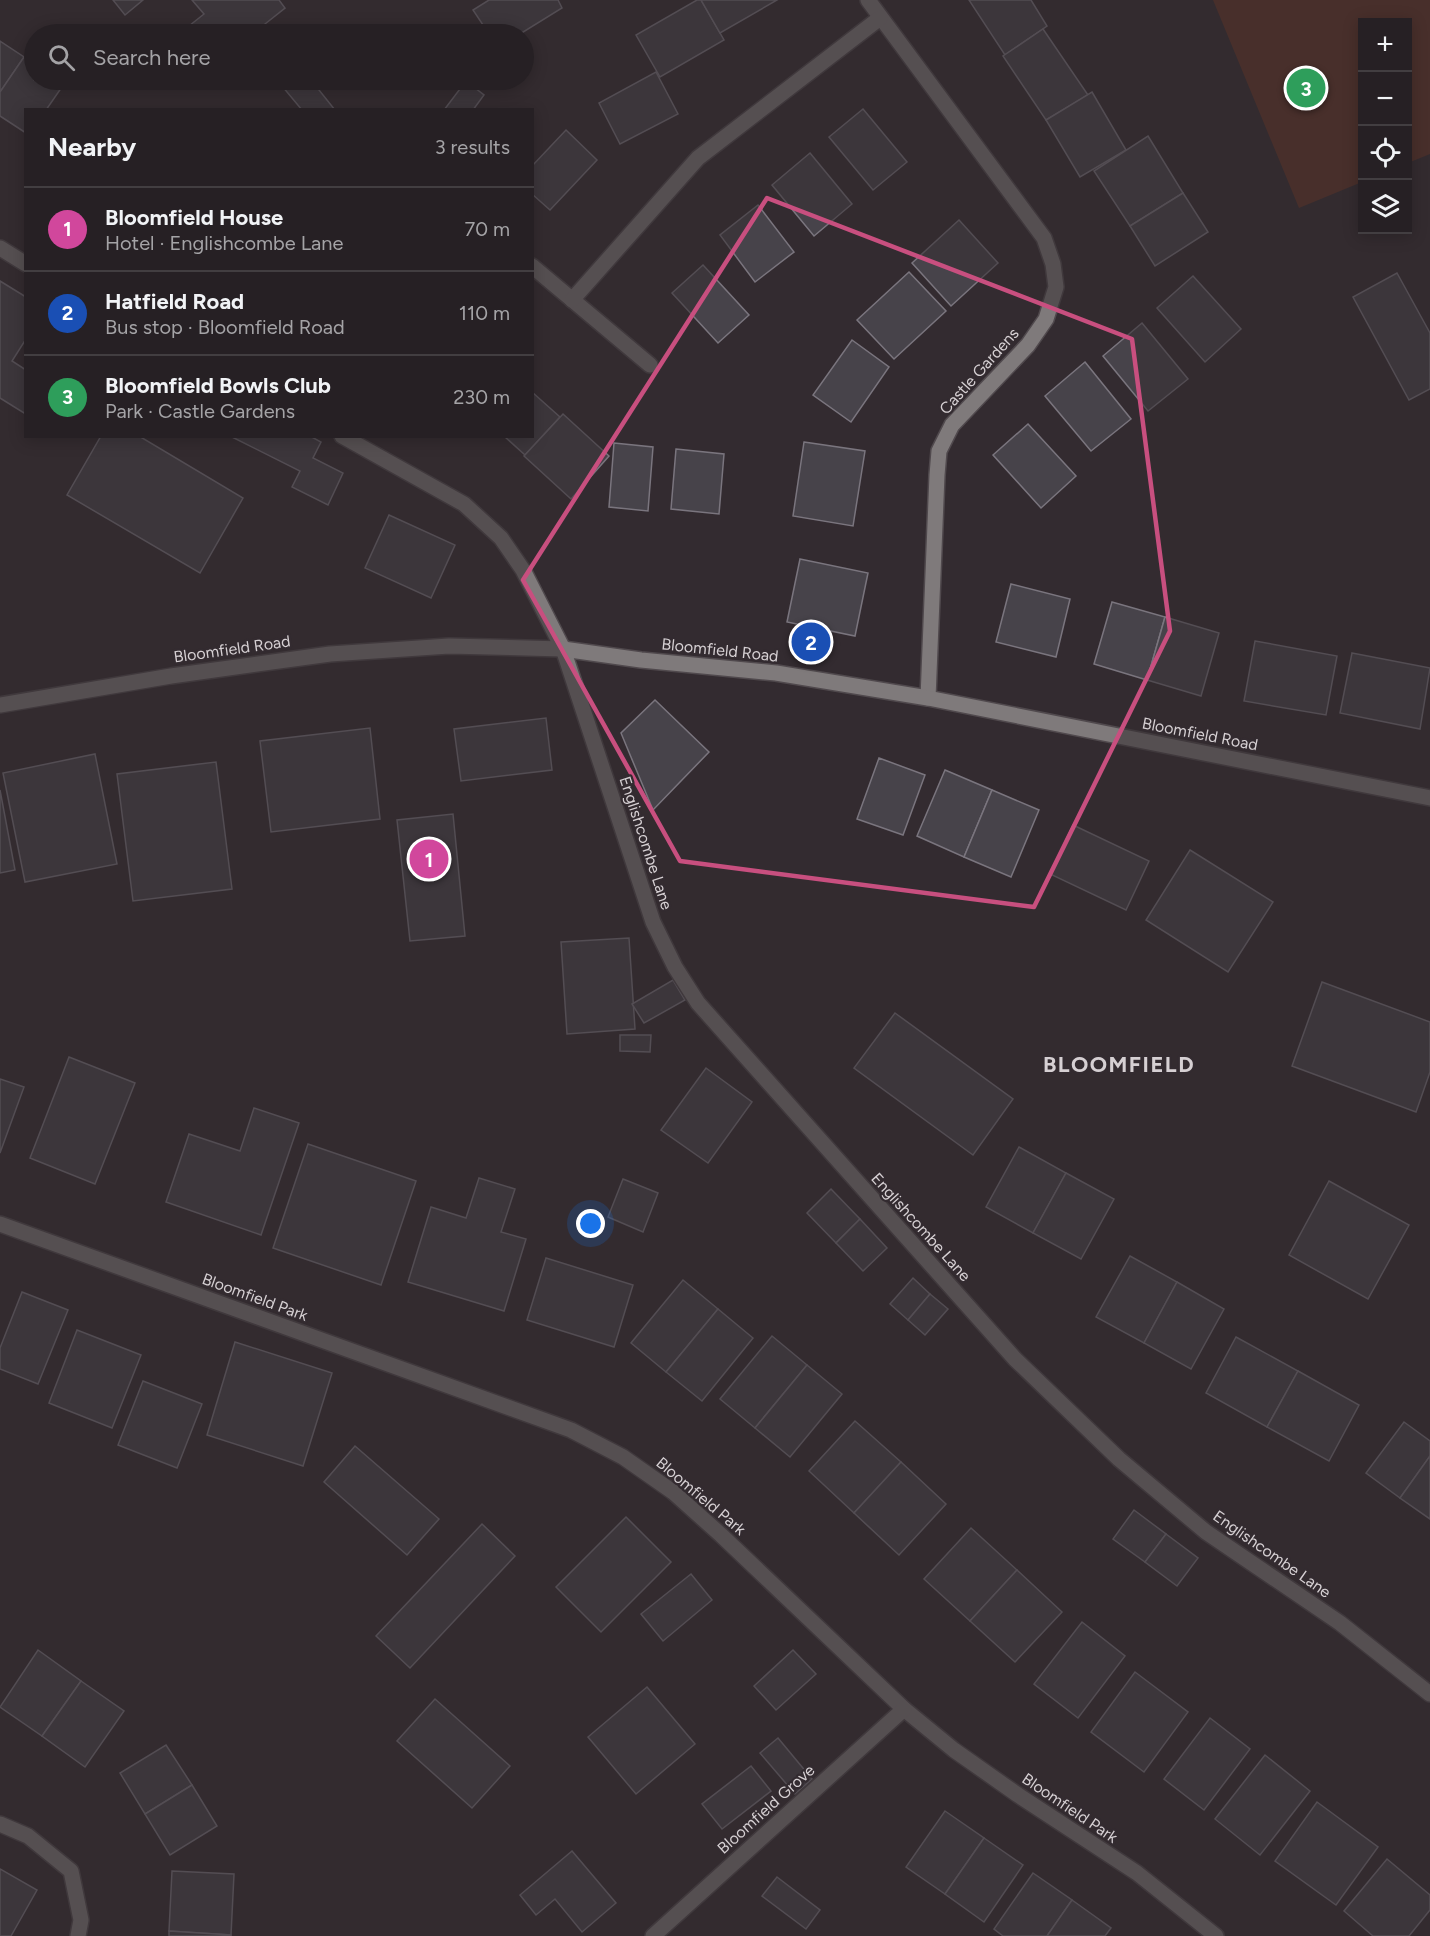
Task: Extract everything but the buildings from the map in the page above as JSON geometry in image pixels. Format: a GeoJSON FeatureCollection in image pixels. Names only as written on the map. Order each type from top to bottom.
{"type":"FeatureCollection","features":[{"type":"Feature","properties":{"kind":"street","name":"Castle Gardens"},"geometry":{"type":"LineString","coordinates":[[868,0],[1044,238],[1053,264],[1056,287],[1046,319],[1029,345],[952,425],[939,452],[928,699]]}},
{"type":"Feature","properties":{"kind":"street"},"geometry":{"type":"LineString","coordinates":[[572,300],[698,158],[880,18]]}},
{"type":"Feature","properties":{"kind":"street"},"geometry":{"type":"LineString","coordinates":[[0,248],[24,263]]}},
{"type":"Feature","properties":{"kind":"street"},"geometry":{"type":"LineString","coordinates":[[534,268],[650,365]]}},
{"type":"Feature","properties":{"kind":"street","name":"Englishcombe Lane"},"geometry":{"type":"LineString","coordinates":[[346,438],[464,504],[501,538],[523,570],[563,649],[653,922],[675,967],[698,1003],[1015,1359],[1119,1459],[1206,1532],[1340,1623],[1430,1694]]}},
{"type":"Feature","properties":{"kind":"street","name":"Bloomfield Road"},"geometry":{"type":"LineString","coordinates":[[0,705],[171,675],[330,654],[448,646],[563,649],[641,660],[776,673],[928,699],[1430,798]]}},
{"type":"Feature","properties":{"kind":"street","name":"Bloomfield Park"},"geometry":{"type":"LineString","coordinates":[[0,1224],[571,1430],[623,1457],[673,1492],[697,1513],[904,1709],[954,1750],[1018,1796],[1137,1873],[1216,1936]]}},
{"type":"Feature","properties":{"kind":"street","name":"Bloomfield Grove"},"geometry":{"type":"LineString","coordinates":[[652,1936],[904,1709]]}},
{"type":"Feature","properties":{"kind":"street"},"geometry":{"type":"LineString","coordinates":[[0,1824],[28,1836],[71,1871],[81,1920],[78,1936]]}},
{"type":"Feature","properties":{"kind":"highlighted area"},"geometry":{"type":"Polygon","coordinates":[[[767,198],[1132,339],[1170,631],[1034,907],[680,861],[523,580],[767,198]]]}},
{"type":"Feature","properties":{"kind":"shaded area"},"geometry":{"type":"Polygon","coordinates":[[[1213,0],[1430,0],[1430,154],[1412,161],[1412,18],[1358,18],[1358,184],[1299,208],[1213,0]]]}},
{"type":"Feature","properties":{"kind":"place","name":"Bloomfield Bowls Club"},"geometry":{"type":"Point","coordinates":[1306,88]}},
{"type":"Feature","properties":{"kind":"place","name":"Hatfield Road"},"geometry":{"type":"Point","coordinates":[811,642]}},
{"type":"Feature","properties":{"kind":"place","name":"Bloomfield House"},"geometry":{"type":"Point","coordinates":[429,859]}},
{"type":"Feature","properties":{"kind":"district","name":"BLOOMFIELD"},"geometry":{"type":"Point","coordinates":[1119,1064]}}]}
